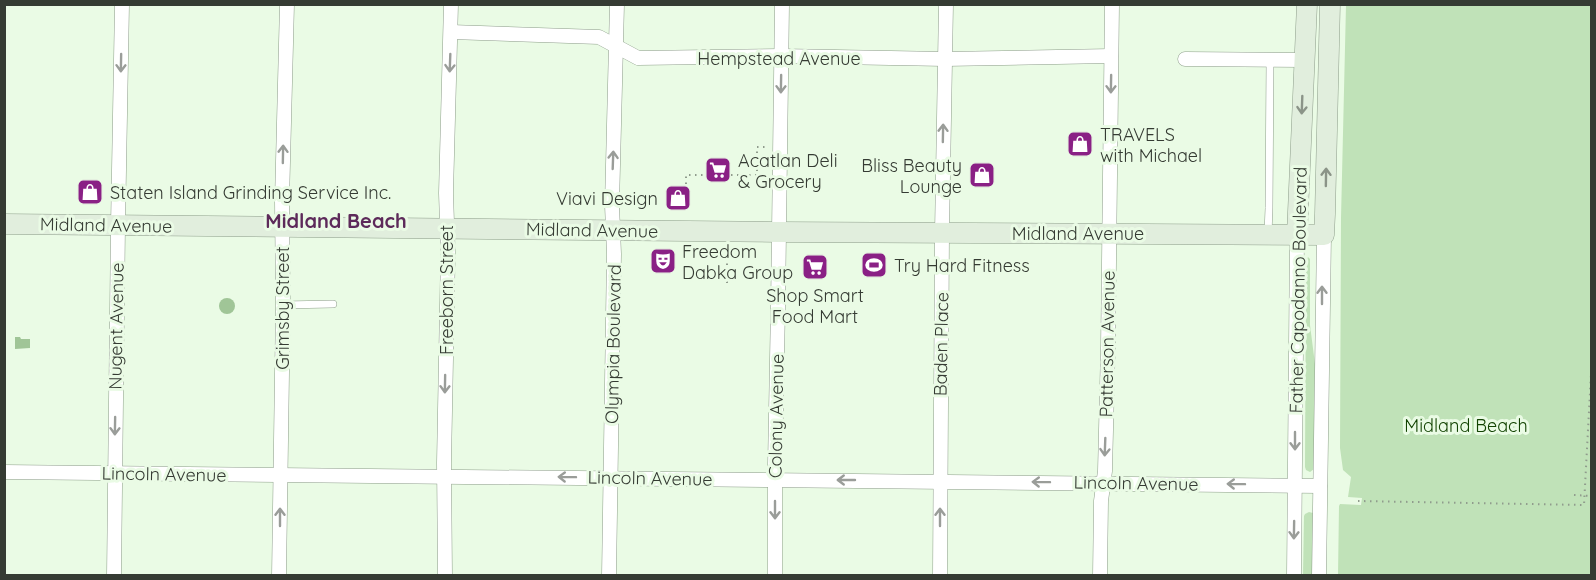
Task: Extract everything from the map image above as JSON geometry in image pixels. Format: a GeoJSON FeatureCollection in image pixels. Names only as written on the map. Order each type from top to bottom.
{"type":"FeatureCollection","features":[{"type":"Feature","properties":{"kind":"main road","name":"Father Capodanno Boulevard"},"geometry":{"type":"LineString","coordinates":[[1297,235],[1307,4]]}},
{"type":"Feature","properties":{"kind":"main road","name":"Father Capodanno Boulevard"},"geometry":{"type":"LineString","coordinates":[[1324,235],[1330,4]]}},
{"type":"Feature","properties":{"kind":"main road","name":"Midland Avenue"},"geometry":{"type":"LineString","coordinates":[[4,224],[1324,235]]}},
{"type":"Feature","properties":{"kind":"street","name":"Nugent Avenue"},"geometry":{"type":"LineString","coordinates":[[114,576],[122,4]]}},
{"type":"Feature","properties":{"kind":"street","name":"Grimsby Street"},"geometry":{"type":"LineString","coordinates":[[279,576],[282,227],[287,4]]}},
{"type":"Feature","properties":{"kind":"street","name":"Freeborn Street"},"geometry":{"type":"LineString","coordinates":[[445,576],[444,476],[448,254],[446,193],[451,4]]}},
{"type":"Feature","properties":{"kind":"street","name":"Olympia Boulevard"},"geometry":{"type":"LineString","coordinates":[[609,576],[614,263],[612,205],[617,4]]}},
{"type":"Feature","properties":{"kind":"street","name":"Colony Avenue"},"geometry":{"type":"LineString","coordinates":[[774,576],[782,4]]}},
{"type":"Feature","properties":{"kind":"street","name":"Baden Place"},"geometry":{"type":"LineString","coordinates":[[940,576],[946,4]]}},
{"type":"Feature","properties":{"kind":"street","name":"Patterson Avenue"},"geometry":{"type":"LineString","coordinates":[[1100,576],[1108,348],[1112,4]]}},
{"type":"Feature","properties":{"kind":"street","name":"Hempstead Avenue"},"geometry":{"type":"LineString","coordinates":[[451,32],[599,36],[638,58],[781,56],[945,59],[1112,56]]}},
{"type":"Feature","properties":{"kind":"street"},"geometry":{"type":"LineString","coordinates":[[1185,59],[1304,60]]}},
{"type":"Feature","properties":{"kind":"street","name":"Father Capodanno Boulevard"},"geometry":{"type":"LineString","coordinates":[[1294,576],[1297,235]]}},
{"type":"Feature","properties":{"kind":"street","name":"Father Capodanno Boulevard"},"geometry":{"type":"LineString","coordinates":[[1319,576],[1324,235]]}},
{"type":"Feature","properties":{"kind":"street","name":"Lincoln Avenue"},"geometry":{"type":"LineString","coordinates":[[4,472],[1320,486]]}},
{"type":"Feature","properties":{"kind":"lane"},"geometry":{"type":"LineString","coordinates":[[1268,235],[1270,60]]}},
{"type":"Feature","properties":{"kind":"lane"},"geometry":{"type":"LineString","coordinates":[[283,305],[333,304]]}},
{"type":"Feature","properties":{"kind":"path"},"geometry":{"type":"LineString","coordinates":[[757,175],[757,147],[766,147]]}},
{"type":"Feature","properties":{"kind":"path"},"geometry":{"type":"LineString","coordinates":[[686,208],[686,175],[764,175]]}},
{"type":"Feature","properties":{"kind":"path"},"geometry":{"type":"LineString","coordinates":[[727,253],[727,284]]}},
{"type":"Feature","properties":{"kind":"path"},"geometry":{"type":"LineString","coordinates":[[1358,501],[1584,505],[1592,355]]}},
{"type":"Feature","properties":{"kind":"path"},"geometry":{"type":"LineString","coordinates":[[1574,495],[1592,496]]}},
{"type":"Feature","properties":{"kind":"green space","name":"Midland Beach"},"geometry":{"type":"Polygon","coordinates":[[[1346,5],[1591,5],[1591,575],[1338,575],[1339,506],[1340,504],[1361,505],[1362,498],[1348,497],[1351,477],[1343,470],[1340,448],[1341,218],[1346,5]]]}},
{"type":"Feature","properties":{"kind":"green space"},"geometry":{"type":"Polygon","coordinates":[[[1308,257],[1310,259],[1310,325],[1315,364],[1314,469],[1310,472],[1305,467],[1306,261],[1308,257]]]}},
{"type":"Feature","properties":{"kind":"green space"},"geometry":{"type":"Polygon","coordinates":[[[1309,512],[1313,513],[1314,517],[1314,575],[1303,576],[1304,516],[1309,512]]]}},
{"type":"Feature","properties":{"kind":"shaded area"},"geometry":{"type":"Polygon","coordinates":[[[227,298],[233,300],[235,306],[233,312],[227,314],[221,312],[219,306],[221,300],[227,298]]]}},
{"type":"Feature","properties":{"kind":"shaded area"},"geometry":{"type":"Polygon","coordinates":[[[15,337],[30,339],[30,348],[15,349],[15,337]]]}},
{"type":"Feature","properties":{"kind":"place","name":"TRAVELS with Michael"},"geometry":{"type":"Point","coordinates":[1080,144]}},
{"type":"Feature","properties":{"kind":"place","name":"Acatlan Deli & Grocery"},"geometry":{"type":"Point","coordinates":[718,170]}},
{"type":"Feature","properties":{"kind":"place","name":"Bliss Beauty Lounge"},"geometry":{"type":"Point","coordinates":[982,175]}},
{"type":"Feature","properties":{"kind":"place","name":"Staten Island Grinding Service Inc."},"geometry":{"type":"Point","coordinates":[90,192]}},
{"type":"Feature","properties":{"kind":"place","name":"Viavi Design"},"geometry":{"type":"Point","coordinates":[678,198]}},
{"type":"Feature","properties":{"kind":"place","name":"Freedom Dabka Group"},"geometry":{"type":"Point","coordinates":[663,261]}},
{"type":"Feature","properties":{"kind":"place","name":"Try Hard Fitness"},"geometry":{"type":"Point","coordinates":[874,265]}},
{"type":"Feature","properties":{"kind":"place","name":"Shop Smart Food Mart"},"geometry":{"type":"Point","coordinates":[815,267]}},
{"type":"Feature","properties":{"kind":"district","name":"Midland Beach"},"geometry":{"type":"Point","coordinates":[336,220]}}]}
